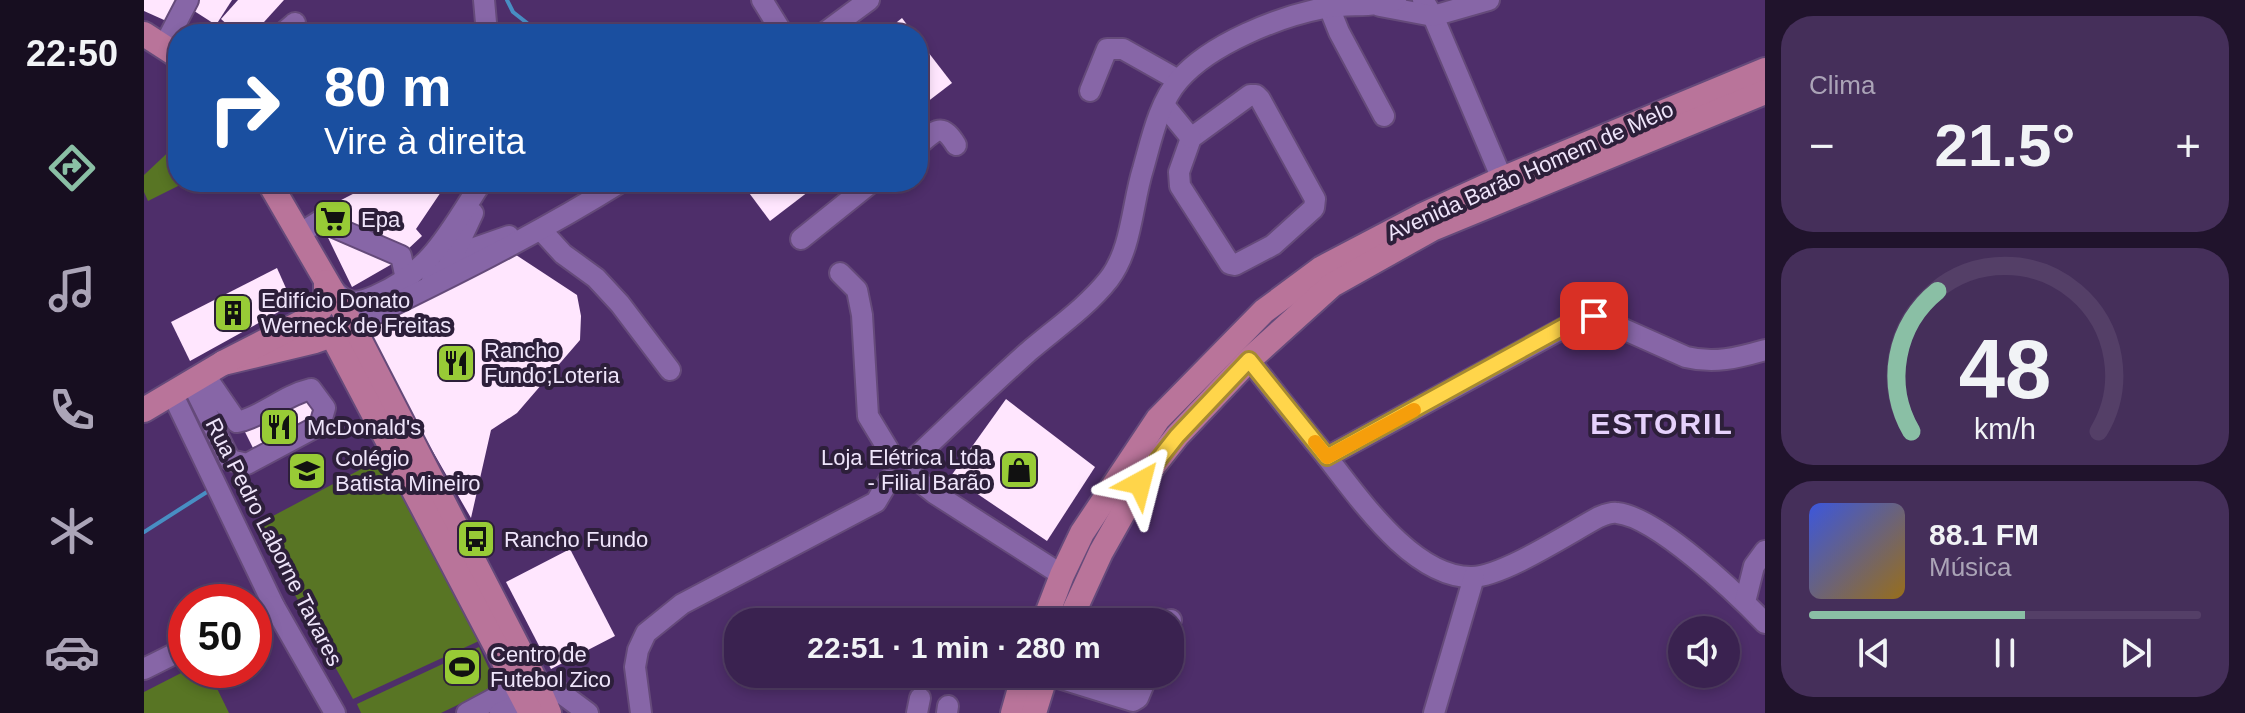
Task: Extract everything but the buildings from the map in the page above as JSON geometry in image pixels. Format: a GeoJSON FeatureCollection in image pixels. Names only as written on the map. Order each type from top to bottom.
{"type":"FeatureCollection","features":[{"type":"Feature","properties":{"kind":"main road","name":"Avenida Barão Homem de Melo"},"geometry":{"type":"LineString","coordinates":[[1075,608],[1101,552],[1140,483],[1177,436],[1249,360],[1332,285],[1506,188],[1765,70]]}},
{"type":"Feature","properties":{"kind":"main road","name":"Avenida Barão Homem de Melo"},"geometry":{"type":"LineString","coordinates":[[1049,608],[1082,533],[1158,419],[1264,311],[1322,268],[1421,216],[1506,188],[1765,92]]}},
{"type":"Feature","properties":{"kind":"main road"},"geometry":{"type":"LineString","coordinates":[[275,192],[326,282],[342,330],[533,697]]}},
{"type":"Feature","properties":{"kind":"main road"},"geometry":{"type":"LineString","coordinates":[[144,410],[316,315],[326,301],[326,282]]}},
{"type":"Feature","properties":{"kind":"main road"},"geometry":{"type":"LineString","coordinates":[[1249,360],[1248,330],[1264,311]]}},
{"type":"Feature","properties":{"kind":"main road"},"geometry":{"type":"LineString","coordinates":[[201,376],[342,330]]}},
{"type":"Feature","properties":{"kind":"main road"},"geometry":{"type":"LineString","coordinates":[[1062,575],[1067,608]]}},
{"type":"Feature","properties":{"kind":"main road"},"geometry":{"type":"LineString","coordinates":[[1013,713],[1020,688]]}},
{"type":"Feature","properties":{"kind":"main road"},"geometry":{"type":"LineString","coordinates":[[1034,713],[1042,688]]}},
{"type":"Feature","properties":{"kind":"street"},"geometry":{"type":"LineString","coordinates":[[174,24],[188,0]]}},
{"type":"Feature","properties":{"kind":"street"},"geometry":{"type":"LineString","coordinates":[[762,0],[777,24]]}},
{"type":"Feature","properties":{"kind":"street"},"geometry":{"type":"LineString","coordinates":[[837,24],[869,0]]}},
{"type":"Feature","properties":{"kind":"street"},"geometry":{"type":"LineString","coordinates":[[917,456],[995,382],[1092,298],[1111,277],[1127,239],[1143,169],[1164,105],[1178,80],[1221,46],[1269,25],[1329,7],[1387,2],[1428,8],[1489,0]]}},
{"type":"Feature","properties":{"kind":"street"},"geometry":{"type":"LineString","coordinates":[[481,3],[485,24]]}},
{"type":"Feature","properties":{"kind":"street"},"geometry":{"type":"LineString","coordinates":[[1329,7],[1384,116]]}},
{"type":"Feature","properties":{"kind":"street"},"geometry":{"type":"LineString","coordinates":[[1428,8],[1506,188]]}},
{"type":"Feature","properties":{"kind":"street"},"geometry":{"type":"LineString","coordinates":[[1090,91],[1103,56],[1107,49],[1114,47],[1178,80]]}},
{"type":"Feature","properties":{"kind":"street"},"geometry":{"type":"LineString","coordinates":[[1250,95],[1256,95],[1315,199],[1314,208],[1273,245],[1240,263],[1230,264],[1180,186],[1179,172],[1191,138],[1250,95]]}},
{"type":"Feature","properties":{"kind":"street"},"geometry":{"type":"LineString","coordinates":[[1164,105],[1191,138]]}},
{"type":"Feature","properties":{"kind":"street"},"geometry":{"type":"LineString","coordinates":[[928,137],[942,130],[948,132],[956,145]]}},
{"type":"Feature","properties":{"kind":"street"},"geometry":{"type":"LineString","coordinates":[[412,282],[445,239],[474,192]]}},
{"type":"Feature","properties":{"kind":"street"},"geometry":{"type":"LineString","coordinates":[[412,282],[448,267],[472,216],[477,192]]}},
{"type":"Feature","properties":{"kind":"street"},"geometry":{"type":"LineString","coordinates":[[326,282],[343,300],[359,303],[542,231],[605,192]]}},
{"type":"Feature","properties":{"kind":"street"},"geometry":{"type":"LineString","coordinates":[[801,239],[860,192]]}},
{"type":"Feature","properties":{"kind":"street"},"geometry":{"type":"LineString","coordinates":[[472,216],[481,232],[509,236]]}},
{"type":"Feature","properties":{"kind":"street"},"geometry":{"type":"LineString","coordinates":[[299,234],[320,221],[401,256],[412,282]]}},
{"type":"Feature","properties":{"kind":"street"},"geometry":{"type":"LineString","coordinates":[[342,330],[456,255],[509,236],[542,231]]}},
{"type":"Feature","properties":{"kind":"street"},"geometry":{"type":"LineString","coordinates":[[542,231],[563,254],[596,278],[612,295],[670,370]]}},
{"type":"Feature","properties":{"kind":"street"},"geometry":{"type":"LineString","coordinates":[[840,273],[857,290],[862,315],[868,416],[888,449]]}},
{"type":"Feature","properties":{"kind":"street"},"geometry":{"type":"LineString","coordinates":[[1327,457],[1584,317],[1594,316],[1686,357],[1701,360],[1721,361],[1765,350]]}},
{"type":"Feature","properties":{"kind":"street"},"geometry":{"type":"LineString","coordinates":[[1249,360],[1375,517],[1400,542],[1439,570],[1474,577],[1499,571],[1599,517],[1615,512],[1658,530],[1722,582],[1765,623]]}},
{"type":"Feature","properties":{"kind":"street"},"geometry":{"type":"LineString","coordinates":[[201,376],[237,422],[250,419],[292,394],[311,389],[325,408],[320,425],[247,464],[230,460],[201,376]]}},
{"type":"Feature","properties":{"kind":"street"},"geometry":{"type":"LineString","coordinates":[[201,376],[233,390]]}},
{"type":"Feature","properties":{"kind":"street","name":"Rua Pedro Laborne Tavares"},"geometry":{"type":"LineString","coordinates":[[201,376],[274,606],[335,713]]}},
{"type":"Feature","properties":{"kind":"street"},"geometry":{"type":"LineString","coordinates":[[894,446],[907,447],[917,456],[919,463],[914,477],[901,483],[889,480],[881,466],[888,449],[894,446]]}},
{"type":"Feature","properties":{"kind":"street"},"geometry":{"type":"LineString","coordinates":[[914,477],[1062,575]]}},
{"type":"Feature","properties":{"kind":"street"},"geometry":{"type":"LineString","coordinates":[[641,713],[635,667],[646,633],[682,604],[876,502],[889,480]]}},
{"type":"Feature","properties":{"kind":"street"},"geometry":{"type":"LineString","coordinates":[[1722,582],[1759,558]]}},
{"type":"Feature","properties":{"kind":"street"},"geometry":{"type":"LineString","coordinates":[[1745,602],[1759,558]]}},
{"type":"Feature","properties":{"kind":"street"},"geometry":{"type":"LineString","coordinates":[[1434,713],[1474,577]]}},
{"type":"Feature","properties":{"kind":"street"},"geometry":{"type":"LineString","coordinates":[[144,669],[168,657]]}},
{"type":"Feature","properties":{"kind":"street"},"geometry":{"type":"LineString","coordinates":[[1091,688],[1133,701],[1142,688]]}},
{"type":"Feature","properties":{"kind":"street"},"geometry":{"type":"LineString","coordinates":[[467,713],[561,693],[588,713]]}},
{"type":"Feature","properties":{"kind":"street"},"geometry":{"type":"LineString","coordinates":[[500,713],[533,697]]}},
{"type":"Feature","properties":{"kind":"green space"},"geometry":{"type":"Polygon","coordinates":[[[168,152],[168,191],[148,201],[144,192],[144,175],[168,152]]]}},
{"type":"Feature","properties":{"kind":"green space"},"geometry":{"type":"Polygon","coordinates":[[[382,458],[479,641],[353,699],[256,525],[382,458]]]}},
{"type":"Feature","properties":{"kind":"green space","name":"Centro de Futebol Zico"},"geometry":{"type":"Polygon","coordinates":[[[479,647],[497,686],[441,713],[361,713],[357,704],[479,647]]]}},
{"type":"Feature","properties":{"kind":"green space"},"geometry":{"type":"Polygon","coordinates":[[[168,680],[168,688],[217,688],[229,713],[144,713],[144,692],[168,680]]]}},
{"type":"Feature","properties":{"kind":"waterway"},"geometry":{"type":"LineString","coordinates":[[507,0],[513,12],[528,24]]}},
{"type":"Feature","properties":{"kind":"waterway"},"geometry":{"type":"LineString","coordinates":[[144,532],[210,490]]}},
{"type":"Feature","properties":{"kind":"slow traffic"},"geometry":{"type":"LineString","coordinates":[[1315,442],[1327,457],[1414,410]]}},
{"type":"Feature","properties":{"kind":"place","name":"Epa"},"geometry":{"type":"Point","coordinates":[333,219]}},
{"type":"Feature","properties":{"kind":"place","name":"Edifício Donato Werneck de Freitas"},"geometry":{"type":"Point","coordinates":[233,313]}},
{"type":"Feature","properties":{"kind":"place","name":"Rancho Fundo;Loteria"},"geometry":{"type":"Point","coordinates":[456,363]}},
{"type":"Feature","properties":{"kind":"place","name":"McDonald's"},"geometry":{"type":"Point","coordinates":[279,427]}},
{"type":"Feature","properties":{"kind":"place","name":"Loja Elétrica Ltda - Filial Barão"},"geometry":{"type":"Point","coordinates":[1019,470]}},
{"type":"Feature","properties":{"kind":"place","name":"Colégio Batista Mineiro"},"geometry":{"type":"Point","coordinates":[307,471]}},
{"type":"Feature","properties":{"kind":"place","name":"Rancho Fundo"},"geometry":{"type":"Point","coordinates":[476,539]}},
{"type":"Feature","properties":{"kind":"place","name":"Centro de Futebol Zico"},"geometry":{"type":"Point","coordinates":[462,667]}},
{"type":"Feature","properties":{"kind":"district","name":"ESTORIL"},"geometry":{"type":"Point","coordinates":[1662,423]}},
{"type":"Feature","properties":{"kind":"route"},"geometry":{"type":"LineString","coordinates":[[1140,483],[1177,436],[1249,360],[1327,457],[1574,321],[1594,316]]}}]}
